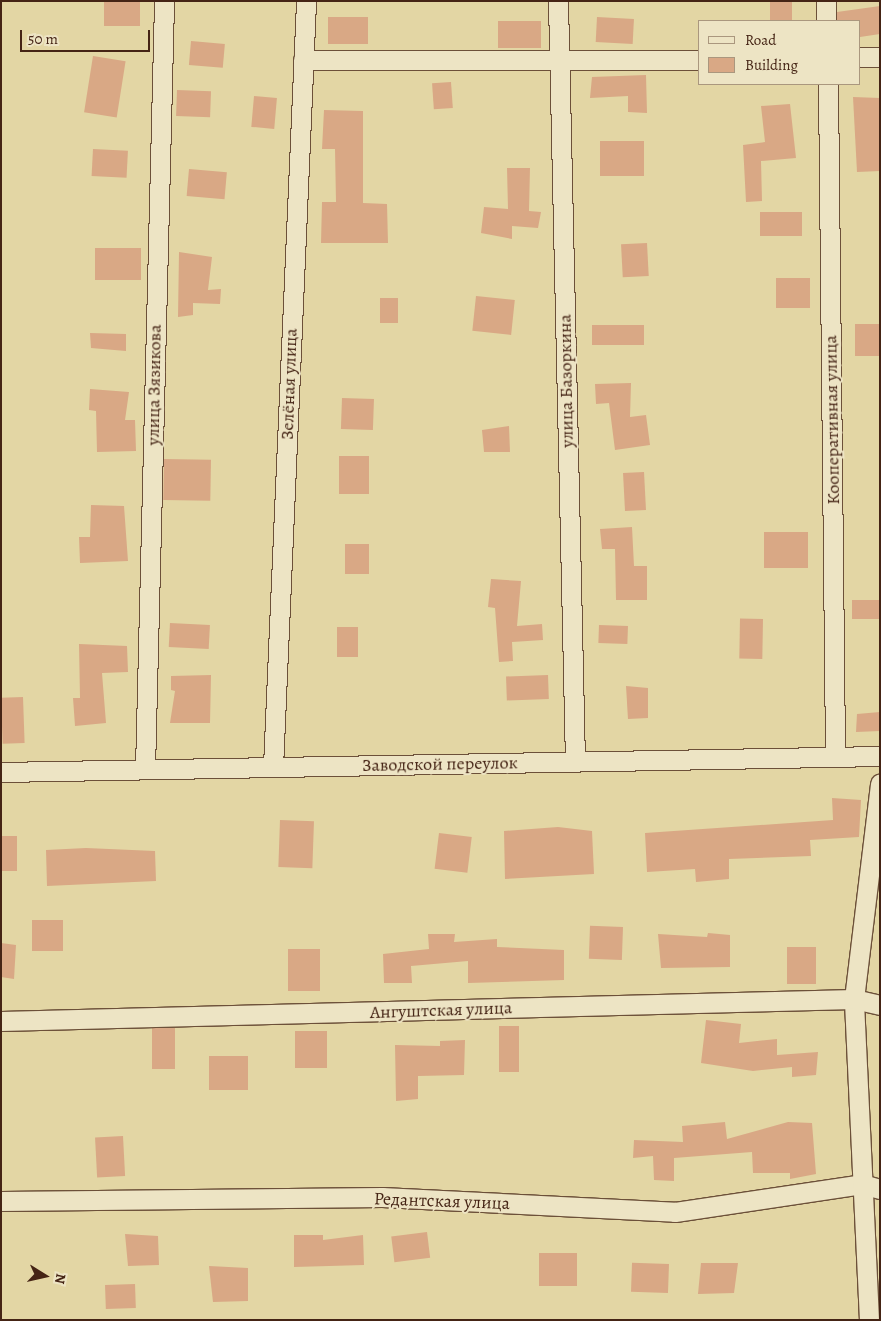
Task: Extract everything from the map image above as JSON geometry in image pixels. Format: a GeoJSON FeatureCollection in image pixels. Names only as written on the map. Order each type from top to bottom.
{"type":"FeatureCollection","features":[{"type":"Feature","properties":{"kind":"street","name":"улица Зязикова"},"geometry":{"type":"LineString","coordinates":[[145,769],[164,1]]}},
{"type":"Feature","properties":{"kind":"street","name":"Зелёная улица"},"geometry":{"type":"LineString","coordinates":[[273,767],[306,1]]}},
{"type":"Feature","properties":{"kind":"street","name":"улица Базоркина"},"geometry":{"type":"LineString","coordinates":[[558,1],[575,762]]}},
{"type":"Feature","properties":{"kind":"street"},"geometry":{"type":"LineString","coordinates":[[826,1],[826,20]]}},
{"type":"Feature","properties":{"kind":"street"},"geometry":{"type":"LineString","coordinates":[[861,57],[880,57]]}},
{"type":"Feature","properties":{"kind":"street"},"geometry":{"type":"LineString","coordinates":[[303,60],[559,62],[698,60]]}},
{"type":"Feature","properties":{"kind":"street","name":"Кооперативная улица"},"geometry":{"type":"LineString","coordinates":[[828,85],[835,757]]}},
{"type":"Feature","properties":{"kind":"street","name":"Заводской переулок"},"geometry":{"type":"LineString","coordinates":[[1,772],[880,756]]}},
{"type":"Feature","properties":{"kind":"street"},"geometry":{"type":"LineString","coordinates":[[869,1320],[871,1186],[854,999],[880,784]]}},
{"type":"Feature","properties":{"kind":"street","name":"Ангуштская улица"},"geometry":{"type":"LineString","coordinates":[[1,1021],[854,999],[880,1005]]}},
{"type":"Feature","properties":{"kind":"street","name":"Редантская улица"},"geometry":{"type":"LineString","coordinates":[[1,1201],[382,1197],[674,1212],[871,1186]]}},
{"type":"Feature","properties":{"kind":"building"},"geometry":{"type":"Polygon","coordinates":[[[104,1],[140,1],[140,26],[104,26],[104,1]]]}},
{"type":"Feature","properties":{"kind":"building"},"geometry":{"type":"Polygon","coordinates":[[[770,1],[792,1],[792,20],[770,20],[770,1]]]}},
{"type":"Feature","properties":{"kind":"building"},"geometry":{"type":"Polygon","coordinates":[[[880,6],[880,34],[861,37],[861,20],[837,20],[837,12],[880,6]]]}},
{"type":"Feature","properties":{"kind":"building"},"geometry":{"type":"Polygon","coordinates":[[[328,17],[368,17],[368,44],[328,44],[328,17]]]}},
{"type":"Feature","properties":{"kind":"building"},"geometry":{"type":"Polygon","coordinates":[[[597,17],[634,19],[633,44],[596,42],[597,17]]]}},
{"type":"Feature","properties":{"kind":"building"},"geometry":{"type":"Polygon","coordinates":[[[498,21],[541,21],[541,48],[498,48],[498,21]]]}},
{"type":"Feature","properties":{"kind":"building"},"geometry":{"type":"Polygon","coordinates":[[[191,41],[225,44],[223,68],[189,65],[191,41]]]}},
{"type":"Feature","properties":{"kind":"building"},"geometry":{"type":"Polygon","coordinates":[[[93,56],[126,61],[117,117],[84,112],[93,56]]]}},
{"type":"Feature","properties":{"kind":"building"},"geometry":{"type":"Polygon","coordinates":[[[646,75],[647,113],[628,112],[628,96],[590,98],[592,77],[646,75]]]}},
{"type":"Feature","properties":{"kind":"building"},"geometry":{"type":"Polygon","coordinates":[[[451,82],[453,108],[434,109],[432,83],[451,82]]]}},
{"type":"Feature","properties":{"kind":"building"},"geometry":{"type":"Polygon","coordinates":[[[177,90],[211,91],[210,117],[176,116],[177,90]]]}},
{"type":"Feature","properties":{"kind":"building"},"geometry":{"type":"Polygon","coordinates":[[[254,96],[277,98],[274,129],[251,127],[254,96]]]}},
{"type":"Feature","properties":{"kind":"building"},"geometry":{"type":"Polygon","coordinates":[[[853,97],[880,98],[880,171],[857,172],[853,97]]]}},
{"type":"Feature","properties":{"kind":"building"},"geometry":{"type":"Polygon","coordinates":[[[790,104],[796,158],[761,161],[762,201],[746,202],[743,145],[765,142],[761,106],[790,104]]]}},
{"type":"Feature","properties":{"kind":"building"},"geometry":{"type":"Polygon","coordinates":[[[324,110],[363,111],[363,203],[387,204],[388,243],[321,243],[322,202],[336,202],[335,149],[322,149],[324,110]]]}},
{"type":"Feature","properties":{"kind":"building"},"geometry":{"type":"Polygon","coordinates":[[[600,141],[644,141],[644,176],[600,176],[600,141]]]}},
{"type":"Feature","properties":{"kind":"building"},"geometry":{"type":"Polygon","coordinates":[[[93,149],[128,151],[127,178],[92,176],[93,149]]]}},
{"type":"Feature","properties":{"kind":"building"},"geometry":{"type":"Polygon","coordinates":[[[507,168],[530,168],[529,211],[541,212],[538,228],[512,226],[512,239],[481,233],[484,207],[508,209],[507,168]]]}},
{"type":"Feature","properties":{"kind":"building"},"geometry":{"type":"Polygon","coordinates":[[[189,169],[227,172],[225,199],[187,196],[189,169]]]}},
{"type":"Feature","properties":{"kind":"building"},"geometry":{"type":"Polygon","coordinates":[[[760,212],[802,212],[802,236],[760,236],[760,212]]]}},
{"type":"Feature","properties":{"kind":"building"},"geometry":{"type":"Polygon","coordinates":[[[647,243],[649,276],[623,277],[621,244],[647,243]]]}},
{"type":"Feature","properties":{"kind":"building"},"geometry":{"type":"Polygon","coordinates":[[[95,248],[141,248],[141,280],[95,280],[95,248]]]}},
{"type":"Feature","properties":{"kind":"building"},"geometry":{"type":"Polygon","coordinates":[[[179,252],[212,257],[208,290],[221,289],[220,304],[193,303],[193,315],[178,317],[179,252]]]}},
{"type":"Feature","properties":{"kind":"building"},"geometry":{"type":"Polygon","coordinates":[[[776,278],[810,278],[810,308],[776,308],[776,278]]]}},
{"type":"Feature","properties":{"kind":"building"},"geometry":{"type":"Polygon","coordinates":[[[476,296],[515,300],[511,335],[472,331],[476,296]]]}},
{"type":"Feature","properties":{"kind":"building"},"geometry":{"type":"Polygon","coordinates":[[[380,298],[398,298],[398,323],[380,323],[380,298]]]}},
{"type":"Feature","properties":{"kind":"building"},"geometry":{"type":"Polygon","coordinates":[[[855,324],[880,324],[880,356],[855,356],[855,324]]]}},
{"type":"Feature","properties":{"kind":"building"},"geometry":{"type":"Polygon","coordinates":[[[592,325],[644,325],[644,345],[592,345],[592,325]]]}},
{"type":"Feature","properties":{"kind":"building"},"geometry":{"type":"Polygon","coordinates":[[[90,333],[126,334],[126,351],[91,348],[90,333]]]}},
{"type":"Feature","properties":{"kind":"building"},"geometry":{"type":"Polygon","coordinates":[[[631,383],[630,417],[646,415],[650,445],[615,450],[609,403],[596,404],[595,384],[631,383]]]}},
{"type":"Feature","properties":{"kind":"building"},"geometry":{"type":"Polygon","coordinates":[[[90,389],[129,392],[125,420],[135,420],[136,451],[97,452],[96,411],[89,410],[90,389]]]}},
{"type":"Feature","properties":{"kind":"building"},"geometry":{"type":"Polygon","coordinates":[[[342,398],[374,399],[373,430],[341,429],[342,398]]]}},
{"type":"Feature","properties":{"kind":"building"},"geometry":{"type":"Polygon","coordinates":[[[509,426],[510,452],[484,452],[482,430],[509,426]]]}},
{"type":"Feature","properties":{"kind":"building"},"geometry":{"type":"Polygon","coordinates":[[[339,456],[369,456],[369,494],[339,494],[339,456]]]}},
{"type":"Feature","properties":{"kind":"building"},"geometry":{"type":"Polygon","coordinates":[[[164,459],[211,460],[210,501],[163,500],[164,459]]]}},
{"type":"Feature","properties":{"kind":"building"},"geometry":{"type":"Polygon","coordinates":[[[644,472],[646,510],[625,511],[623,473],[644,472]]]}},
{"type":"Feature","properties":{"kind":"building"},"geometry":{"type":"Polygon","coordinates":[[[91,505],[124,506],[128,561],[80,563],[79,537],[90,537],[91,505]]]}},
{"type":"Feature","properties":{"kind":"building"},"geometry":{"type":"Polygon","coordinates":[[[632,527],[634,566],[647,566],[647,600],[616,600],[615,549],[602,549],[600,529],[632,527]]]}},
{"type":"Feature","properties":{"kind":"building"},"geometry":{"type":"Polygon","coordinates":[[[764,532],[808,532],[808,568],[764,568],[764,532]]]}},
{"type":"Feature","properties":{"kind":"building"},"geometry":{"type":"Polygon","coordinates":[[[345,544],[369,544],[369,574],[345,574],[345,544]]]}},
{"type":"Feature","properties":{"kind":"building"},"geometry":{"type":"Polygon","coordinates":[[[491,579],[521,581],[517,626],[542,624],[543,640],[512,642],[513,661],[499,662],[495,608],[488,607],[491,579]]]}},
{"type":"Feature","properties":{"kind":"building"},"geometry":{"type":"Polygon","coordinates":[[[852,600],[880,600],[880,619],[852,619],[852,600]]]}},
{"type":"Feature","properties":{"kind":"building"},"geometry":{"type":"Polygon","coordinates":[[[740,619],[763,619],[762,659],[739,659],[740,619]]]}},
{"type":"Feature","properties":{"kind":"building"},"geometry":{"type":"Polygon","coordinates":[[[170,623],[210,625],[209,649],[169,647],[170,623]]]}},
{"type":"Feature","properties":{"kind":"building"},"geometry":{"type":"Polygon","coordinates":[[[599,625],[628,626],[627,644],[598,643],[599,625]]]}},
{"type":"Feature","properties":{"kind":"building"},"geometry":{"type":"Polygon","coordinates":[[[337,627],[358,627],[358,657],[337,657],[337,627]]]}},
{"type":"Feature","properties":{"kind":"building"},"geometry":{"type":"Polygon","coordinates":[[[79,644],[127,646],[128,672],[102,673],[106,723],[75,726],[73,698],[80,698],[79,644]]]}},
{"type":"Feature","properties":{"kind":"building"},"geometry":{"type":"Polygon","coordinates":[[[211,675],[210,723],[170,723],[175,691],[171,690],[171,676],[211,675]]]}},
{"type":"Feature","properties":{"kind":"building"},"geometry":{"type":"Polygon","coordinates":[[[548,675],[549,699],[507,700],[506,676],[548,675]]]}},
{"type":"Feature","properties":{"kind":"building"},"geometry":{"type":"Polygon","coordinates":[[[626,686],[648,688],[648,718],[628,719],[626,686]]]}},
{"type":"Feature","properties":{"kind":"building"},"geometry":{"type":"Polygon","coordinates":[[[23,697],[25,743],[3,744],[1,698],[23,697]]]}},
{"type":"Feature","properties":{"kind":"building"},"geometry":{"type":"Polygon","coordinates":[[[880,712],[880,731],[856,732],[857,714],[880,712]]]}},
{"type":"Feature","properties":{"kind":"building"},"geometry":{"type":"Polygon","coordinates":[[[832,798],[861,800],[859,837],[810,840],[811,856],[729,859],[729,879],[696,882],[695,869],[647,872],[645,833],[833,820],[832,798]]]}},
{"type":"Feature","properties":{"kind":"building"},"geometry":{"type":"Polygon","coordinates":[[[280,820],[314,821],[312,868],[278,867],[280,820]]]}},
{"type":"Feature","properties":{"kind":"building"},"geometry":{"type":"Polygon","coordinates":[[[558,827],[592,831],[594,874],[505,879],[504,831],[558,827]]]}},
{"type":"Feature","properties":{"kind":"building"},"geometry":{"type":"Polygon","coordinates":[[[439,833],[472,837],[467,873],[435,869],[439,833]]]}},
{"type":"Feature","properties":{"kind":"building"},"geometry":{"type":"Polygon","coordinates":[[[1,836],[17,836],[17,871],[1,871],[1,836]]]}},
{"type":"Feature","properties":{"kind":"building"},"geometry":{"type":"Polygon","coordinates":[[[86,848],[155,851],[156,881],[47,886],[46,850],[86,848]]]}},
{"type":"Feature","properties":{"kind":"building"},"geometry":{"type":"Polygon","coordinates":[[[32,920],[63,920],[63,951],[32,951],[32,920]]]}},
{"type":"Feature","properties":{"kind":"building"},"geometry":{"type":"Polygon","coordinates":[[[590,926],[623,927],[622,960],[589,959],[590,926]]]}},
{"type":"Feature","properties":{"kind":"building"},"geometry":{"type":"Polygon","coordinates":[[[708,933],[730,935],[730,967],[661,968],[658,934],[707,937],[708,933]]]}},
{"type":"Feature","properties":{"kind":"building"},"geometry":{"type":"Polygon","coordinates":[[[428,934],[455,934],[454,942],[497,939],[497,947],[564,950],[564,980],[468,983],[468,961],[411,966],[412,983],[384,983],[383,954],[429,949],[428,934]]]}},
{"type":"Feature","properties":{"kind":"building"},"geometry":{"type":"Polygon","coordinates":[[[1,943],[16,945],[14,979],[1,977],[1,943]]]}},
{"type":"Feature","properties":{"kind":"building"},"geometry":{"type":"Polygon","coordinates":[[[787,947],[816,947],[816,984],[787,984],[787,947]]]}},
{"type":"Feature","properties":{"kind":"building"},"geometry":{"type":"Polygon","coordinates":[[[288,949],[320,949],[320,991],[288,991],[288,949]]]}},
{"type":"Feature","properties":{"kind":"building"},"geometry":{"type":"Polygon","coordinates":[[[706,1020],[741,1024],[739,1043],[777,1039],[777,1055],[818,1052],[816,1075],[792,1077],[792,1067],[753,1071],[701,1063],[706,1020]]]}},
{"type":"Feature","properties":{"kind":"building"},"geometry":{"type":"Polygon","coordinates":[[[499,1026],[519,1026],[519,1072],[499,1072],[499,1026]]]}},
{"type":"Feature","properties":{"kind":"building"},"geometry":{"type":"Polygon","coordinates":[[[152,1028],[175,1028],[175,1069],[152,1069],[152,1028]]]}},
{"type":"Feature","properties":{"kind":"building"},"geometry":{"type":"Polygon","coordinates":[[[295,1031],[327,1031],[327,1068],[295,1068],[295,1031]]]}},
{"type":"Feature","properties":{"kind":"building"},"geometry":{"type":"Polygon","coordinates":[[[465,1040],[464,1075],[418,1076],[418,1099],[396,1101],[395,1045],[440,1046],[440,1041],[465,1040]]]}},
{"type":"Feature","properties":{"kind":"building"},"geometry":{"type":"Polygon","coordinates":[[[209,1056],[248,1056],[248,1090],[209,1090],[209,1056]]]}},
{"type":"Feature","properties":{"kind":"building"},"geometry":{"type":"Polygon","coordinates":[[[725,1122],[727,1139],[788,1122],[812,1123],[816,1174],[790,1179],[790,1173],[753,1173],[752,1152],[674,1158],[674,1181],[654,1180],[653,1156],[633,1158],[634,1140],[683,1142],[682,1126],[725,1122]]]}},
{"type":"Feature","properties":{"kind":"building"},"geometry":{"type":"Polygon","coordinates":[[[123,1136],[125,1176],[97,1177],[95,1137],[123,1136]]]}},
{"type":"Feature","properties":{"kind":"building"},"geometry":{"type":"Polygon","coordinates":[[[427,1232],[430,1258],[394,1262],[391,1236],[427,1232]]]}},
{"type":"Feature","properties":{"kind":"building"},"geometry":{"type":"Polygon","coordinates":[[[125,1234],[158,1236],[159,1265],[128,1266],[125,1234]]]}},
{"type":"Feature","properties":{"kind":"building"},"geometry":{"type":"Polygon","coordinates":[[[294,1235],[323,1235],[323,1240],[363,1235],[364,1265],[294,1267],[294,1235]]]}},
{"type":"Feature","properties":{"kind":"building"},"geometry":{"type":"Polygon","coordinates":[[[539,1253],[577,1253],[577,1286],[539,1286],[539,1253]]]}},
{"type":"Feature","properties":{"kind":"building"},"geometry":{"type":"Polygon","coordinates":[[[632,1263],[669,1264],[668,1293],[631,1292],[632,1263]]]}},
{"type":"Feature","properties":{"kind":"building"},"geometry":{"type":"Polygon","coordinates":[[[701,1263],[738,1263],[734,1293],[698,1294],[701,1263]]]}},
{"type":"Feature","properties":{"kind":"building"},"geometry":{"type":"Polygon","coordinates":[[[209,1266],[248,1268],[248,1301],[213,1302],[209,1266]]]}},
{"type":"Feature","properties":{"kind":"building"},"geometry":{"type":"Polygon","coordinates":[[[135,1284],[136,1308],[106,1309],[105,1285],[135,1284]]]}}]}
